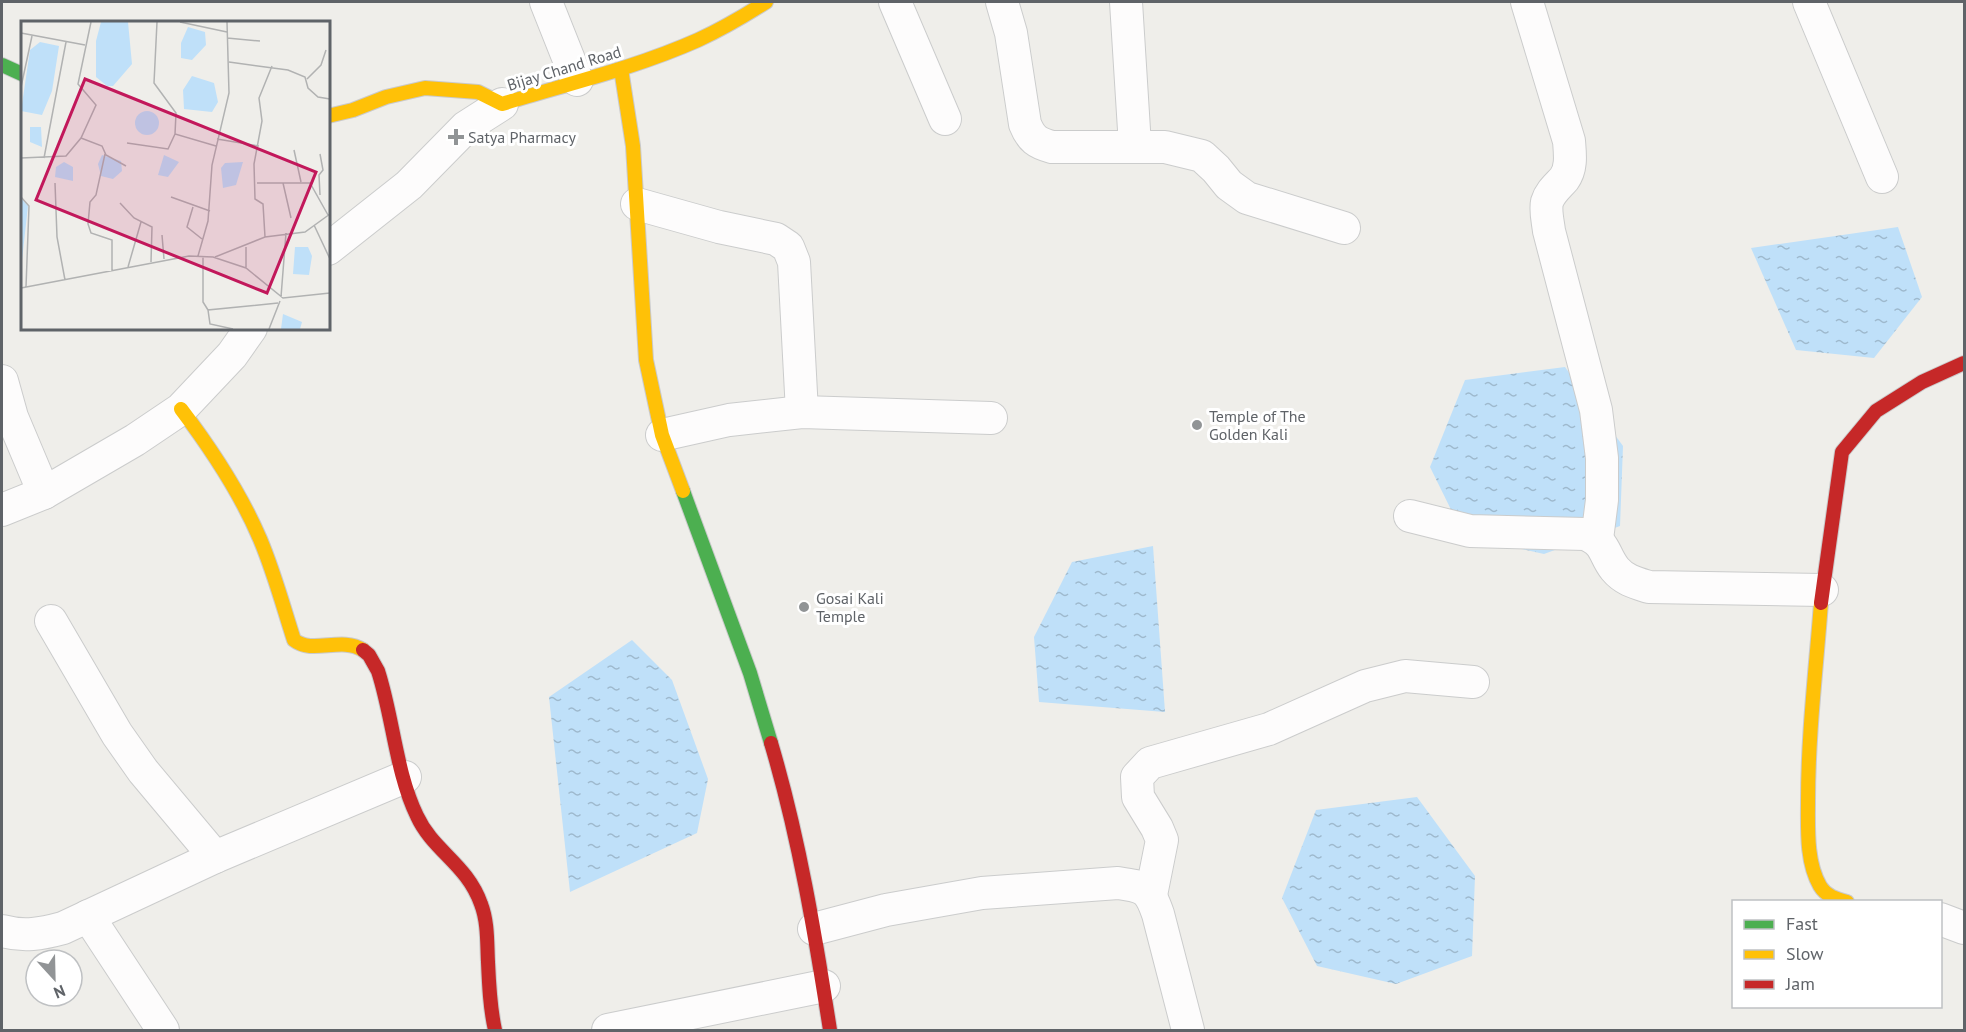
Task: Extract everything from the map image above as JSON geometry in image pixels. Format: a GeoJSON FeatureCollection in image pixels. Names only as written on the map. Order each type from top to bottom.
{"type":"FeatureCollection","features":[{"type":"Feature","properties":{"kind":"street"},"geometry":{"type":"LineString","coordinates":[[546,2],[578,80]]}},
{"type":"Feature","properties":{"kind":"street","name":"Bijay Chand Road"},"geometry":{"type":"LineString","coordinates":[[330,116],[353,110],[386,97],[425,88],[478,92],[502,104],[621,69],[688,45],[766,2]]}},
{"type":"Feature","properties":{"kind":"street"},"geometry":{"type":"LineString","coordinates":[[895,2],[945,119]]}},
{"type":"Feature","properties":{"kind":"street"},"geometry":{"type":"LineString","coordinates":[[1002,2],[1011,33],[1025,124],[1030,135],[1038,143],[1052,147],[1165,147],[1202,156],[1216,168],[1229,185],[1246,198],[1344,228]]}},
{"type":"Feature","properties":{"kind":"street"},"geometry":{"type":"LineString","coordinates":[[1126,2],[1135,146]]}},
{"type":"Feature","properties":{"kind":"street"},"geometry":{"type":"LineString","coordinates":[[1527,2],[1569,141],[1571,160],[1566,177],[1554,189],[1547,202],[1547,216],[1596,410],[1602,469],[1598,539],[1615,569],[1628,580],[1649,587],[1822,590]]}},
{"type":"Feature","properties":{"kind":"street"},"geometry":{"type":"LineString","coordinates":[[1809,2],[1882,177]]}},
{"type":"Feature","properties":{"kind":"street"},"geometry":{"type":"LineString","coordinates":[[2,65],[21,74]]}},
{"type":"Feature","properties":{"kind":"street"},"geometry":{"type":"LineString","coordinates":[[621,69],[633,146],[646,360],[662,435],[750,673],[781,776],[814,929],[830,1030]]}},
{"type":"Feature","properties":{"kind":"street"},"geometry":{"type":"LineString","coordinates":[[330,247],[409,185],[466,127],[502,104]]}},
{"type":"Feature","properties":{"kind":"street"},"geometry":{"type":"LineString","coordinates":[[637,204],[719,227],[776,239],[788,247],[794,262],[802,412]]}},
{"type":"Feature","properties":{"kind":"street"},"geometry":{"type":"LineString","coordinates":[[2,510],[44,493],[135,440],[181,409],[232,355],[250,330]]}},
{"type":"Feature","properties":{"kind":"street"},"geometry":{"type":"LineString","coordinates":[[1840,900],[1832,898],[1821,888],[1814,872],[1808,837],[1808,761],[1822,590],[1842,452],[1876,411],[1922,382],[1965,363]]}},
{"type":"Feature","properties":{"kind":"street"},"geometry":{"type":"LineString","coordinates":[[2,381],[12,417],[44,493]]}},
{"type":"Feature","properties":{"kind":"street"},"geometry":{"type":"LineString","coordinates":[[181,409],[227,474],[255,527],[294,640],[298,645],[304,647],[336,643],[360,646],[371,658],[381,682],[413,809],[426,834],[466,874],[481,904],[488,932],[490,1002],[495,1030]]}},
{"type":"Feature","properties":{"kind":"street"},"geometry":{"type":"LineString","coordinates":[[662,435],[729,420],[802,412],[991,418]]}},
{"type":"Feature","properties":{"kind":"street"},"geometry":{"type":"LineString","coordinates":[[1410,516],[1470,531],[1585,534],[1598,539]]}},
{"type":"Feature","properties":{"kind":"street"},"geometry":{"type":"LineString","coordinates":[[51,621],[117,734],[143,771],[215,857]]}},
{"type":"Feature","properties":{"kind":"street"},"geometry":{"type":"LineString","coordinates":[[1188,1030],[1151,895],[1162,840],[1138,797],[1137,777],[1150,763],[1269,729],[1365,686],[1405,676],[1473,682]]}},
{"type":"Feature","properties":{"kind":"street"},"geometry":{"type":"LineString","coordinates":[[2,931],[16,935],[39,935],[63,928],[215,857],[405,777]]}},
{"type":"Feature","properties":{"kind":"street"},"geometry":{"type":"LineString","coordinates":[[814,929],[886,910],[982,893],[1118,883],[1139,886],[1151,895]]}},
{"type":"Feature","properties":{"kind":"street"},"geometry":{"type":"LineString","coordinates":[[88,916],[163,1030]]}},
{"type":"Feature","properties":{"kind":"street"},"geometry":{"type":"LineString","coordinates":[[1942,919],[1965,928]]}},
{"type":"Feature","properties":{"kind":"street"},"geometry":{"type":"LineString","coordinates":[[608,1030],[824,986]]}},
{"type":"Feature","properties":{"kind":"water"},"geometry":{"type":"Polygon","coordinates":[[[1898,227],[1922,297],[1874,358],[1796,350],[1751,248],[1898,227]]]}},
{"type":"Feature","properties":{"kind":"water"},"geometry":{"type":"Polygon","coordinates":[[[1565,367],[1623,446],[1620,526],[1544,554],[1464,536],[1430,467],[1465,380],[1565,367]]]}},
{"type":"Feature","properties":{"kind":"water"},"geometry":{"type":"Polygon","coordinates":[[[1153,546],[1165,712],[1039,702],[1034,637],[1072,562],[1153,546]]]}},
{"type":"Feature","properties":{"kind":"water"},"geometry":{"type":"Polygon","coordinates":[[[632,640],[672,680],[708,779],[697,833],[570,892],[549,697],[632,640]]]}},
{"type":"Feature","properties":{"kind":"water"},"geometry":{"type":"Polygon","coordinates":[[[1417,797],[1475,876],[1472,956],[1396,984],[1317,966],[1282,898],[1316,810],[1417,797]]]}},
{"type":"Feature","properties":{"kind":"traffic: fast"},"geometry":{"type":"LineString","coordinates":[[2,65],[21,74]]}},
{"type":"Feature","properties":{"kind":"traffic: fast"},"geometry":{"type":"LineString","coordinates":[[683,491],[750,673],[771,743]]}},
{"type":"Feature","properties":{"kind":"traffic: slow"},"geometry":{"type":"LineString","coordinates":[[330,116],[353,110],[386,97],[425,88],[478,92],[502,104],[674,50],[716,31],[766,2]]}},
{"type":"Feature","properties":{"kind":"traffic: slow"},"geometry":{"type":"LineString","coordinates":[[621,69],[633,146],[646,360],[662,435],[683,491]]}},
{"type":"Feature","properties":{"kind":"traffic: slow"},"geometry":{"type":"LineString","coordinates":[[181,409],[204,440],[244,505],[270,564],[294,640],[310,646],[346,645],[363,650]]}},
{"type":"Feature","properties":{"kind":"traffic: slow"},"geometry":{"type":"LineString","coordinates":[[1821,603],[1809,752],[1809,845],[1812,866],[1820,886],[1828,895],[1841,900]]}},
{"type":"Feature","properties":{"kind":"traffic: jam"},"geometry":{"type":"LineString","coordinates":[[1821,603],[1842,452],[1876,411],[1922,382],[1964,363]]}},
{"type":"Feature","properties":{"kind":"traffic: jam"},"geometry":{"type":"LineString","coordinates":[[363,650],[369,655],[378,671],[404,782],[417,816],[432,839],[467,878],[481,904],[486,925],[490,996],[495,1030]]}},
{"type":"Feature","properties":{"kind":"traffic: jam"},"geometry":{"type":"LineString","coordinates":[[771,743],[798,850],[830,1030]]}},
{"type":"Feature","properties":{"kind":"place","name":"Satya Pharmacy"},"geometry":{"type":"Point","coordinates":[456,137]}},
{"type":"Feature","properties":{"kind":"place","name":"Temple of The Golden Kali"},"geometry":{"type":"Point","coordinates":[1197,425]}},
{"type":"Feature","properties":{"kind":"place","name":"Gosai Kali Temple"},"geometry":{"type":"Point","coordinates":[804,607]}}]}
